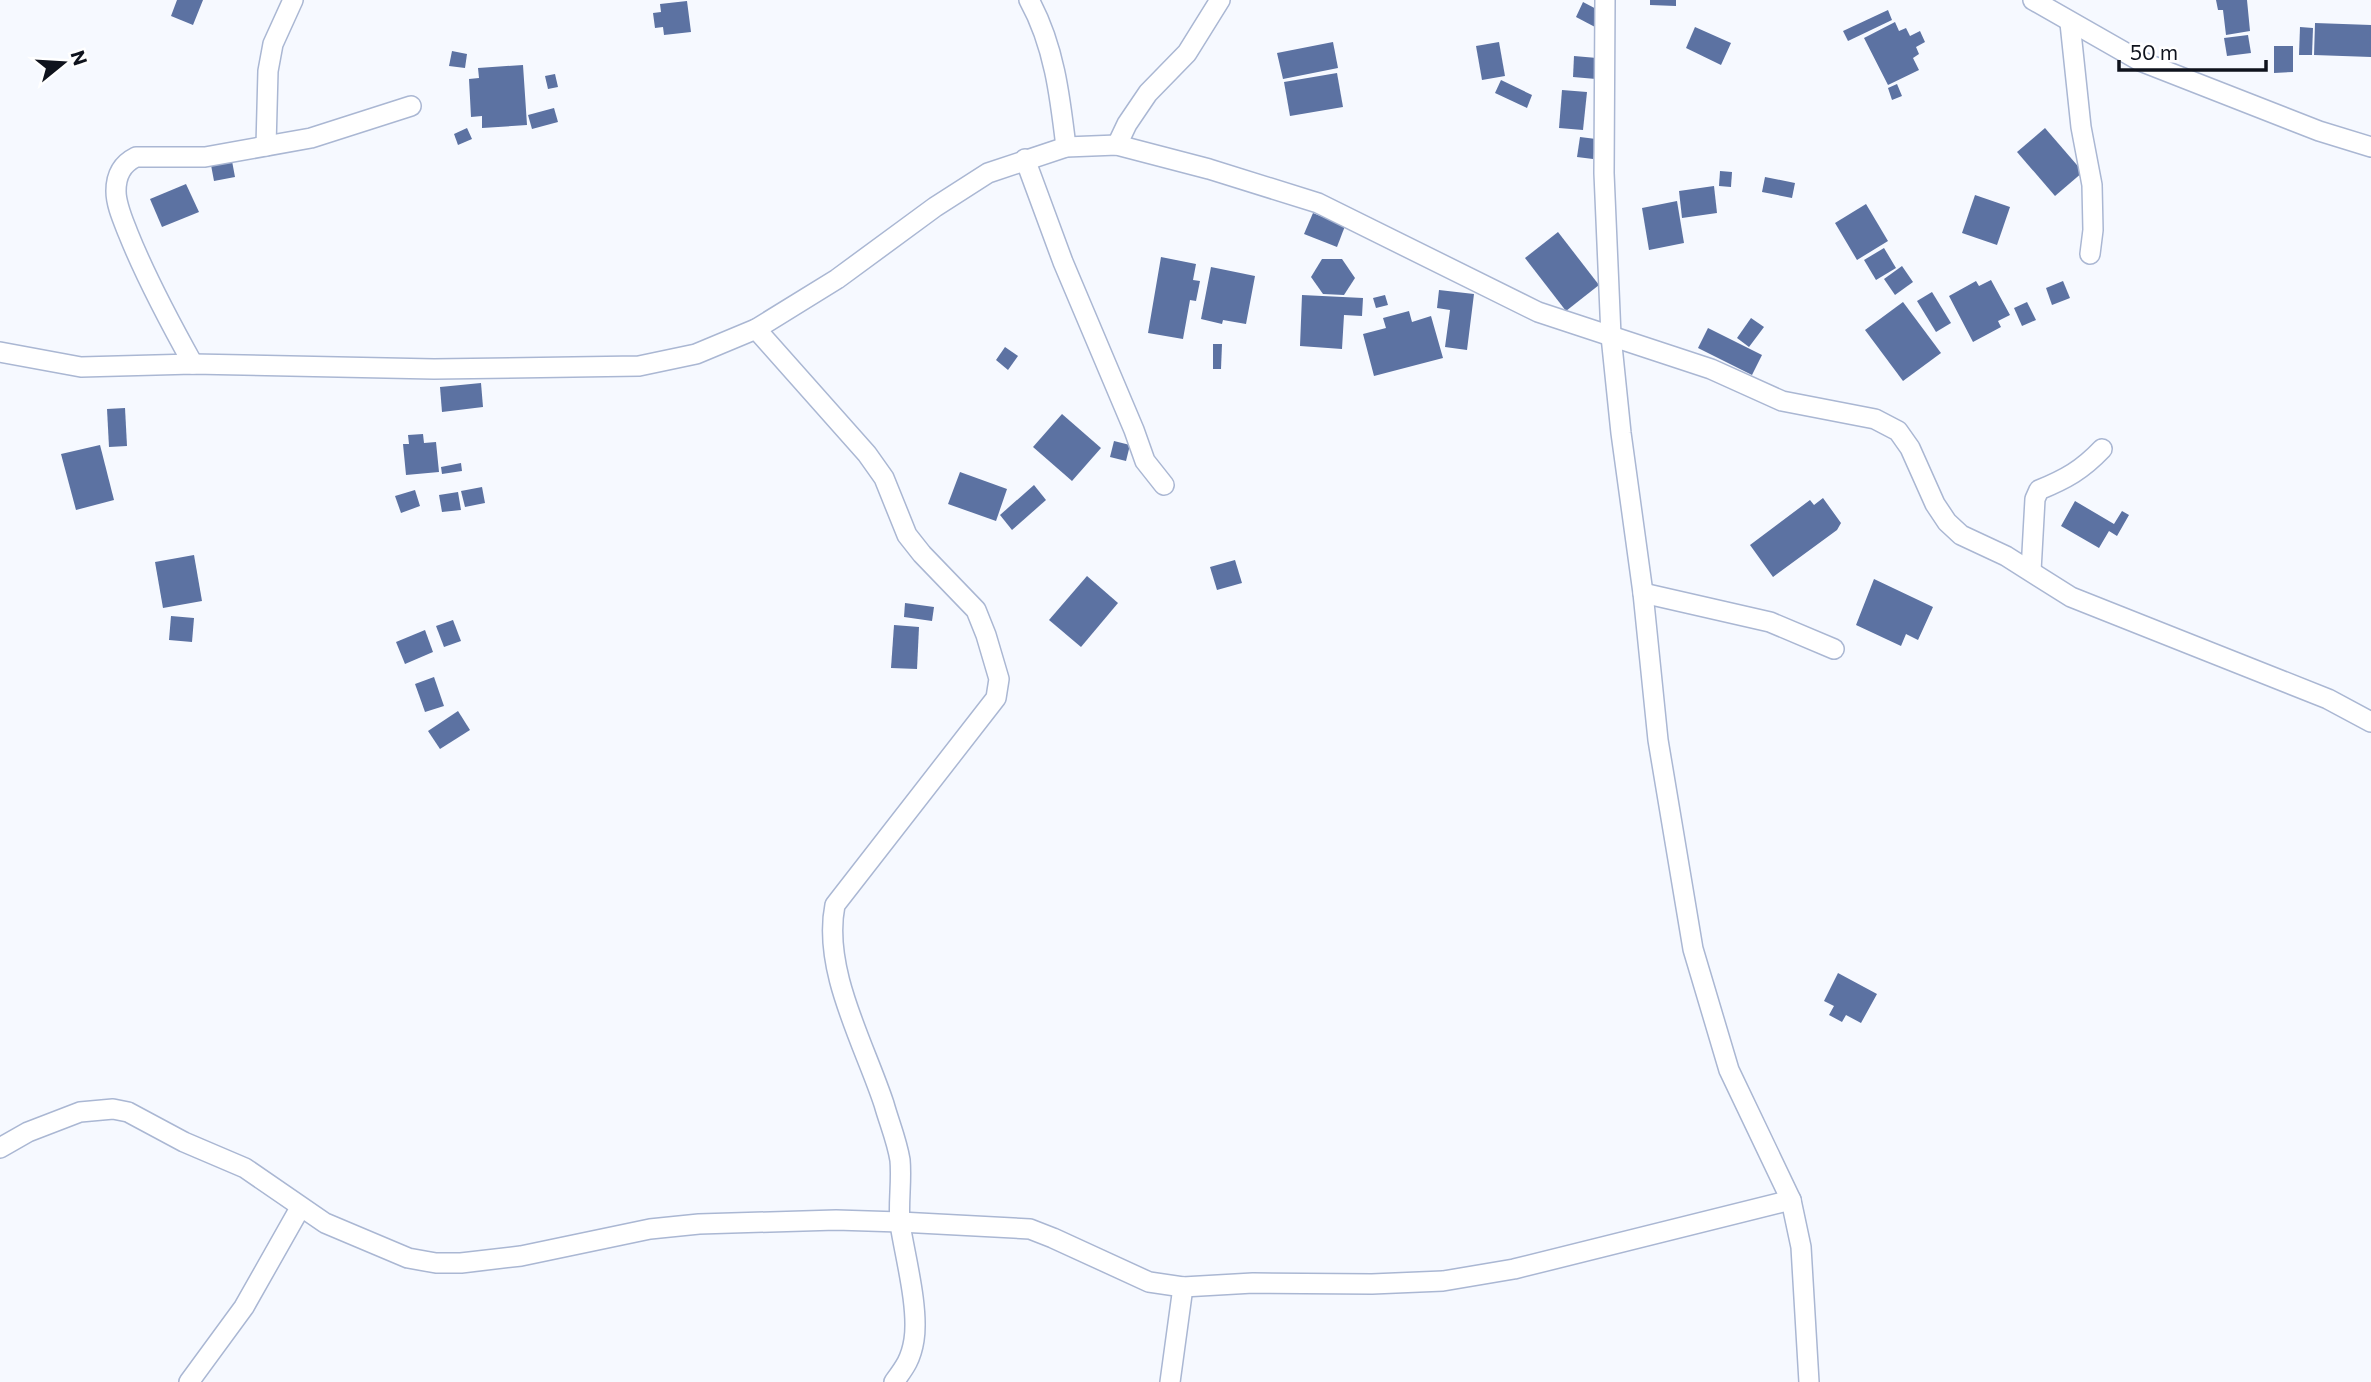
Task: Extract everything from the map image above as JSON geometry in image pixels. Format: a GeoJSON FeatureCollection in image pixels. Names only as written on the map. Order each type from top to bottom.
{"type":"FeatureCollection","features":[{"type":"Feature","properties":{"kind":"street"},"geometry":{"type":"LineString","coordinates":[[266,146],[268,71],[273,44],[293,0]]}},
{"type":"Feature","properties":{"kind":"street"},"geometry":{"type":"LineString","coordinates":[[1029,0],[1047,37],[1066,147]]}},
{"type":"Feature","properties":{"kind":"street"},"geometry":{"type":"LineString","coordinates":[[1117,145],[1127,124],[1148,93],[1187,53],[1220,0]]}},
{"type":"Feature","properties":{"kind":"street"},"geometry":{"type":"LineString","coordinates":[[1605,0],[1604,173],[1611,336],[1658,740],[1693,949],[1730,1070],[1791,1200],[1801,1247],[1809,1382]]}},
{"type":"Feature","properties":{"kind":"street"},"geometry":{"type":"LineString","coordinates":[[2035,1],[2140,61],[2319,131],[2371,147]]}},
{"type":"Feature","properties":{"kind":"street"},"geometry":{"type":"LineString","coordinates":[[2070,23],[2081,127],[2092,185],[2093,230],[2090,254]]}},
{"type":"Feature","properties":{"kind":"street"},"geometry":{"type":"LineString","coordinates":[[193,364],[141,265],[122,219],[116,193],[118,173],[126,162],[136,157],[205,157],[311,138],[411,106]]}},
{"type":"Feature","properties":{"kind":"street"},"geometry":{"type":"LineString","coordinates":[[0,352],[81,367],[193,364],[434,369],[639,366],[696,354],[756,329],[837,279],[935,207],[988,173],[1066,147],[1117,145],[1318,202],[1538,312],[1711,369],[1782,401],[1875,419],[1898,432],[1910,448],[1935,504],[1947,522],[1961,535],[2006,556],[2071,597],[2328,699],[2371,722]]}},
{"type":"Feature","properties":{"kind":"street"},"geometry":{"type":"LineString","coordinates":[[1025,159],[1063,262],[1145,461],[1164,485]]}},
{"type":"Feature","properties":{"kind":"street"},"geometry":{"type":"LineString","coordinates":[[756,329],[855,439],[884,478],[907,535],[976,610],[999,679],[996,698],[842,895],[835,905],[831,925],[836,966],[900,1160],[900,1222],[907,1259],[915,1337],[909,1362],[894,1382]]}},
{"type":"Feature","properties":{"kind":"street"},"geometry":{"type":"LineString","coordinates":[[2031,571],[2035,499],[2039,490],[2063,481],[2085,467],[2102,449]]}},
{"type":"Feature","properties":{"kind":"street"},"geometry":{"type":"LineString","coordinates":[[1643,593],[1770,622],[1834,649]]}},
{"type":"Feature","properties":{"kind":"street"},"geometry":{"type":"LineString","coordinates":[[0,1148],[28,1132],[80,1112],[113,1109],[128,1112],[184,1142],[245,1168],[325,1223],[408,1258],[436,1263],[521,1256],[649,1229],[699,1224],[836,1220],[900,1222],[1030,1229],[1149,1282],[1183,1287],[1253,1283],[1372,1284],[1443,1281],[1514,1269],[1791,1200]]}},
{"type":"Feature","properties":{"kind":"street"},"geometry":{"type":"LineString","coordinates":[[189,1382],[244,1307],[300,1208]]}},
{"type":"Feature","properties":{"kind":"street"},"geometry":{"type":"LineString","coordinates":[[1170,1382],[1183,1287]]}},
{"type":"Feature","properties":{"kind":"building"},"geometry":{"type":"Polygon","coordinates":[[[177,0],[203,0],[193,25],[171,16],[177,0]]]}},
{"type":"Feature","properties":{"kind":"building"},"geometry":{"type":"Polygon","coordinates":[[[1650,0],[1676,0],[1676,6],[1650,5],[1650,0]]]}},
{"type":"Feature","properties":{"kind":"building"},"geometry":{"type":"Polygon","coordinates":[[[2216,0],[2247,0],[2250,31],[2226,35],[2223,10],[2218,10],[2216,0]]]}},
{"type":"Feature","properties":{"kind":"building"},"geometry":{"type":"Polygon","coordinates":[[[687,1],[691,32],[664,35],[663,27],[655,28],[653,13],[661,12],[660,4],[687,1]]]}},
{"type":"Feature","properties":{"kind":"building"},"geometry":{"type":"Polygon","coordinates":[[[1583,2],[1602,12],[1595,27],[1576,17],[1583,2]]]}},
{"type":"Feature","properties":{"kind":"building"},"geometry":{"type":"Polygon","coordinates":[[[1888,10],[1892,20],[1848,41],[1843,31],[1888,10]]]}},
{"type":"Feature","properties":{"kind":"building"},"geometry":{"type":"Polygon","coordinates":[[[1895,22],[1899,31],[1906,28],[1910,36],[1920,31],[1925,42],[1916,47],[1919,54],[1913,58],[1919,70],[1888,85],[1864,38],[1895,22]]]}},
{"type":"Feature","properties":{"kind":"building"},"geometry":{"type":"Polygon","coordinates":[[[2315,23],[2371,25],[2371,57],[2314,55],[2315,23]]]}},
{"type":"Feature","properties":{"kind":"building"},"geometry":{"type":"Polygon","coordinates":[[[1695,27],[1731,43],[1721,65],[1686,48],[1695,27]]]}},
{"type":"Feature","properties":{"kind":"building"},"geometry":{"type":"Polygon","coordinates":[[[2300,27],[2313,28],[2312,55],[2299,55],[2300,27]]]}},
{"type":"Feature","properties":{"kind":"building"},"geometry":{"type":"Polygon","coordinates":[[[2248,35],[2251,53],[2227,56],[2224,38],[2248,35]]]}},
{"type":"Feature","properties":{"kind":"building"},"geometry":{"type":"Polygon","coordinates":[[[1333,42],[1338,68],[1283,79],[1277,53],[1333,42]]]}},
{"type":"Feature","properties":{"kind":"building"},"geometry":{"type":"Polygon","coordinates":[[[1499,42],[1505,76],[1482,80],[1476,46],[1499,42]]]}},
{"type":"Feature","properties":{"kind":"building"},"geometry":{"type":"Polygon","coordinates":[[[2274,46],[2293,46],[2293,72],[2274,73],[2274,46]]]}},
{"type":"Feature","properties":{"kind":"building"},"geometry":{"type":"Polygon","coordinates":[[[452,51],[467,54],[465,68],[449,66],[452,51]]]}},
{"type":"Feature","properties":{"kind":"building"},"geometry":{"type":"Polygon","coordinates":[[[1574,56],[1597,58],[1596,79],[1573,77],[1574,56]]]}},
{"type":"Feature","properties":{"kind":"building"},"geometry":{"type":"Polygon","coordinates":[[[523,65],[527,125],[482,128],[482,116],[471,117],[469,79],[479,78],[478,68],[523,65]]]}},
{"type":"Feature","properties":{"kind":"building"},"geometry":{"type":"Polygon","coordinates":[[[1337,73],[1343,107],[1290,116],[1284,82],[1337,73]]]}},
{"type":"Feature","properties":{"kind":"building"},"geometry":{"type":"Polygon","coordinates":[[[555,74],[558,87],[548,89],[545,76],[555,74]]]}},
{"type":"Feature","properties":{"kind":"building"},"geometry":{"type":"Polygon","coordinates":[[[1501,80],[1532,95],[1527,108],[1495,93],[1501,80]]]}},
{"type":"Feature","properties":{"kind":"building"},"geometry":{"type":"Polygon","coordinates":[[[1897,84],[1902,96],[1892,100],[1888,88],[1897,84]]]}},
{"type":"Feature","properties":{"kind":"building"},"geometry":{"type":"Polygon","coordinates":[[[1562,90],[1587,92],[1583,130],[1559,128],[1562,90]]]}},
{"type":"Feature","properties":{"kind":"building"},"geometry":{"type":"Polygon","coordinates":[[[554,108],[558,122],[532,129],[528,115],[554,108]]]}},
{"type":"Feature","properties":{"kind":"building"},"geometry":{"type":"Polygon","coordinates":[[[467,128],[472,139],[458,145],[454,134],[467,128]]]}},
{"type":"Feature","properties":{"kind":"building"},"geometry":{"type":"Polygon","coordinates":[[[2045,128],[2083,172],[2055,196],[2017,152],[2045,128]]]}},
{"type":"Feature","properties":{"kind":"building"},"geometry":{"type":"Polygon","coordinates":[[[1580,137],[1596,139],[1593,159],[1577,157],[1580,137]]]}},
{"type":"Feature","properties":{"kind":"building"},"geometry":{"type":"Polygon","coordinates":[[[232,161],[235,177],[214,181],[211,165],[232,161]]]}},
{"type":"Feature","properties":{"kind":"building"},"geometry":{"type":"Polygon","coordinates":[[[1720,171],[1732,172],[1731,187],[1719,186],[1720,171]]]}},
{"type":"Feature","properties":{"kind":"building"},"geometry":{"type":"Polygon","coordinates":[[[1765,177],[1795,183],[1792,198],[1762,192],[1765,177]]]}},
{"type":"Feature","properties":{"kind":"building"},"geometry":{"type":"Polygon","coordinates":[[[186,184],[199,212],[162,227],[150,199],[186,184]]]}},
{"type":"Feature","properties":{"kind":"building"},"geometry":{"type":"Polygon","coordinates":[[[1714,186],[1717,213],[1682,218],[1679,191],[1714,186]]]}},
{"type":"Feature","properties":{"kind":"building"},"geometry":{"type":"Polygon","coordinates":[[[1975,195],[2010,207],[1997,245],[1962,233],[1975,195]]]}},
{"type":"Feature","properties":{"kind":"building"},"geometry":{"type":"Polygon","coordinates":[[[1677,201],[1684,243],[1649,250],[1642,208],[1677,201]]]}},
{"type":"Feature","properties":{"kind":"building"},"geometry":{"type":"Polygon","coordinates":[[[1866,204],[1888,241],[1857,260],[1835,223],[1866,204]]]}},
{"type":"Feature","properties":{"kind":"building"},"geometry":{"type":"Polygon","coordinates":[[[1313,213],[1345,226],[1337,247],[1304,234],[1313,213]]]}},
{"type":"Feature","properties":{"kind":"building"},"geometry":{"type":"Polygon","coordinates":[[[1558,232],[1599,285],[1566,311],[1525,258],[1558,232]]]}},
{"type":"Feature","properties":{"kind":"building"},"geometry":{"type":"Polygon","coordinates":[[[1884,248],[1896,268],[1876,280],[1864,260],[1884,248]]]}},
{"type":"Feature","properties":{"kind":"building"},"geometry":{"type":"Polygon","coordinates":[[[1161,257],[1196,264],[1193,280],[1200,281],[1196,301],[1190,300],[1183,339],[1148,333],[1161,257]]]}},
{"type":"Feature","properties":{"kind":"building"},"geometry":{"type":"Polygon","coordinates":[[[1322,259],[1342,259],[1355,278],[1344,295],[1323,294],[1311,277],[1322,259]]]}},
{"type":"Feature","properties":{"kind":"building"},"geometry":{"type":"Polygon","coordinates":[[[1902,266],[1913,282],[1895,295],[1884,279],[1902,266]]]}},
{"type":"Feature","properties":{"kind":"building"},"geometry":{"type":"Polygon","coordinates":[[[1211,267],[1255,276],[1246,324],[1223,320],[1222,324],[1201,319],[1211,267]]]}},
{"type":"Feature","properties":{"kind":"building"},"geometry":{"type":"Polygon","coordinates":[[[1991,280],[2010,315],[1998,321],[2001,327],[1973,342],[1949,296],[1976,281],[1979,286],[1991,280]]]}},
{"type":"Feature","properties":{"kind":"building"},"geometry":{"type":"Polygon","coordinates":[[[2063,281],[2070,298],[2052,305],[2046,288],[2063,281]]]}},
{"type":"Feature","properties":{"kind":"building"},"geometry":{"type":"Polygon","coordinates":[[[1439,290],[1474,294],[1467,350],[1445,347],[1450,310],[1437,308],[1439,290]]]}},
{"type":"Feature","properties":{"kind":"building"},"geometry":{"type":"Polygon","coordinates":[[[1932,292],[1951,323],[1936,332],[1917,301],[1932,292]]]}},
{"type":"Feature","properties":{"kind":"building"},"geometry":{"type":"Polygon","coordinates":[[[1302,295],[1363,298],[1362,316],[1344,315],[1342,349],[1300,346],[1302,295]]]}},
{"type":"Feature","properties":{"kind":"building"},"geometry":{"type":"Polygon","coordinates":[[[1385,295],[1388,305],[1376,308],[1373,298],[1385,295]]]}},
{"type":"Feature","properties":{"kind":"building"},"geometry":{"type":"Polygon","coordinates":[[[1903,302],[1941,353],[1903,381],[1865,330],[1903,302]]]}},
{"type":"Feature","properties":{"kind":"building"},"geometry":{"type":"Polygon","coordinates":[[[2027,302],[2036,320],[2022,326],[2014,308],[2027,302]]]}},
{"type":"Feature","properties":{"kind":"building"},"geometry":{"type":"Polygon","coordinates":[[[1409,311],[1412,322],[1431,316],[1443,358],[1374,376],[1363,334],[1386,328],[1383,318],[1409,311]]]}},
{"type":"Feature","properties":{"kind":"building"},"geometry":{"type":"Polygon","coordinates":[[[1751,318],[1764,327],[1749,347],[1737,338],[1751,318]]]}},
{"type":"Feature","properties":{"kind":"building"},"geometry":{"type":"Polygon","coordinates":[[[1708,328],[1762,355],[1752,375],[1698,348],[1708,328]]]}},
{"type":"Feature","properties":{"kind":"building"},"geometry":{"type":"Polygon","coordinates":[[[1213,344],[1222,344],[1221,369],[1213,369],[1213,344]]]}},
{"type":"Feature","properties":{"kind":"building"},"geometry":{"type":"Polygon","coordinates":[[[1005,347],[1018,356],[1008,370],[996,360],[1005,347]]]}},
{"type":"Feature","properties":{"kind":"building"},"geometry":{"type":"Polygon","coordinates":[[[481,383],[483,407],[442,412],[440,387],[481,383]]]}},
{"type":"Feature","properties":{"kind":"building"},"geometry":{"type":"Polygon","coordinates":[[[125,408],[127,446],[109,447],[107,409],[125,408]]]}},
{"type":"Feature","properties":{"kind":"building"},"geometry":{"type":"Polygon","coordinates":[[[1062,414],[1101,448],[1072,481],[1033,447],[1062,414]]]}},
{"type":"Feature","properties":{"kind":"building"},"geometry":{"type":"Polygon","coordinates":[[[423,434],[424,443],[436,442],[439,472],[406,475],[403,444],[409,444],[408,435],[423,434]]]}},
{"type":"Feature","properties":{"kind":"building"},"geometry":{"type":"Polygon","coordinates":[[[1114,441],[1130,445],[1126,461],[1110,457],[1114,441]]]}},
{"type":"Feature","properties":{"kind":"building"},"geometry":{"type":"Polygon","coordinates":[[[100,445],[114,500],[76,510],[61,454],[100,445]]]}},
{"type":"Feature","properties":{"kind":"building"},"geometry":{"type":"Polygon","coordinates":[[[461,463],[462,471],[442,474],[441,467],[461,463]]]}},
{"type":"Feature","properties":{"kind":"building"},"geometry":{"type":"Polygon","coordinates":[[[960,472],[1007,489],[996,521],[948,504],[960,472]]]}},
{"type":"Feature","properties":{"kind":"building"},"geometry":{"type":"Polygon","coordinates":[[[1034,485],[1046,500],[1012,530],[1000,515],[1034,485]]]}},
{"type":"Feature","properties":{"kind":"building"},"geometry":{"type":"Polygon","coordinates":[[[482,487],[485,503],[465,507],[461,491],[482,487]]]}},
{"type":"Feature","properties":{"kind":"building"},"geometry":{"type":"Polygon","coordinates":[[[415,490],[420,506],[401,513],[395,496],[415,490]]]}},
{"type":"Feature","properties":{"kind":"building"},"geometry":{"type":"Polygon","coordinates":[[[458,492],[461,510],[442,512],[439,495],[458,492]]]}},
{"type":"Feature","properties":{"kind":"building"},"geometry":{"type":"Polygon","coordinates":[[[1823,498],[1841,523],[1837,530],[1773,577],[1750,545],[1810,500],[1814,505],[1823,498]]]}},
{"type":"Feature","properties":{"kind":"building"},"geometry":{"type":"Polygon","coordinates":[[[2075,501],[2114,524],[2122,511],[2129,515],[2117,536],[2109,531],[2099,548],[2061,526],[2075,501]]]}},
{"type":"Feature","properties":{"kind":"building"},"geometry":{"type":"Polygon","coordinates":[[[194,555],[202,601],[163,608],[155,562],[194,555]]]}},
{"type":"Feature","properties":{"kind":"building"},"geometry":{"type":"Polygon","coordinates":[[[1235,560],[1242,583],[1217,590],[1210,567],[1235,560]]]}},
{"type":"Feature","properties":{"kind":"building"},"geometry":{"type":"Polygon","coordinates":[[[1087,576],[1118,603],[1081,647],[1049,620],[1087,576]]]}},
{"type":"Feature","properties":{"kind":"building"},"geometry":{"type":"Polygon","coordinates":[[[1874,579],[1933,607],[1918,640],[1906,634],[1901,646],[1856,625],[1874,579]]]}},
{"type":"Feature","properties":{"kind":"building"},"geometry":{"type":"Polygon","coordinates":[[[905,603],[934,607],[932,621],[904,617],[905,603]]]}},
{"type":"Feature","properties":{"kind":"building"},"geometry":{"type":"Polygon","coordinates":[[[171,616],[194,618],[192,642],[169,640],[171,616]]]}},
{"type":"Feature","properties":{"kind":"building"},"geometry":{"type":"Polygon","coordinates":[[[453,620],[461,641],[444,647],[436,626],[453,620]]]}},
{"type":"Feature","properties":{"kind":"building"},"geometry":{"type":"Polygon","coordinates":[[[894,625],[919,627],[917,669],[891,668],[894,625]]]}},
{"type":"Feature","properties":{"kind":"building"},"geometry":{"type":"Polygon","coordinates":[[[425,630],[433,652],[405,664],[396,642],[425,630]]]}},
{"type":"Feature","properties":{"kind":"building"},"geometry":{"type":"Polygon","coordinates":[[[434,677],[444,706],[425,712],[415,684],[434,677]]]}},
{"type":"Feature","properties":{"kind":"building"},"geometry":{"type":"Polygon","coordinates":[[[458,711],[470,730],[440,749],[428,731],[458,711]]]}},
{"type":"Feature","properties":{"kind":"building"},"geometry":{"type":"Polygon","coordinates":[[[1838,973],[1877,994],[1861,1023],[1846,1015],[1842,1022],[1829,1015],[1834,1006],[1824,1001],[1838,973]]]}}]}
